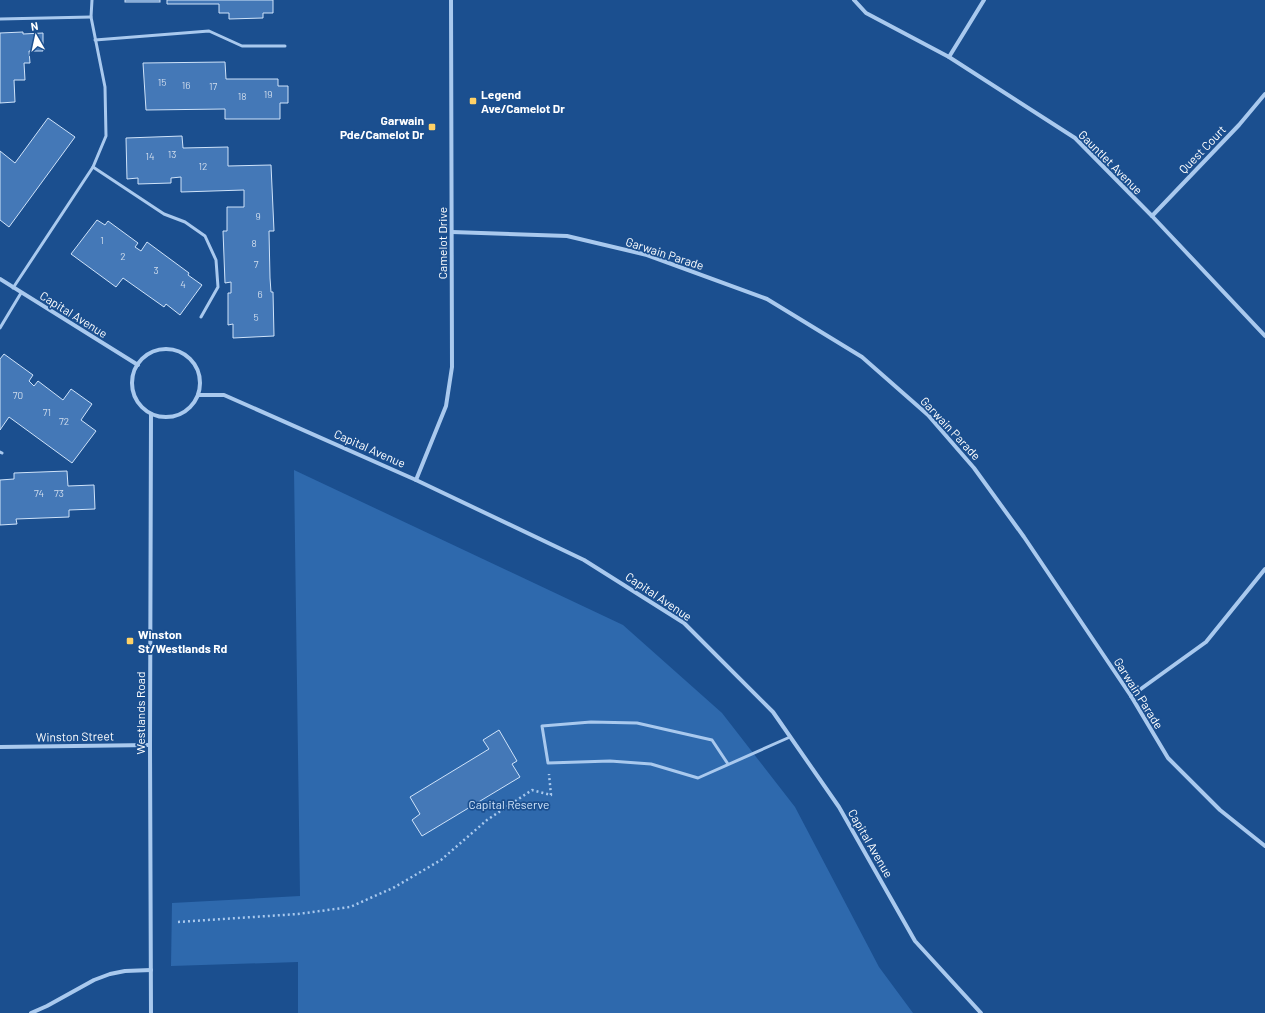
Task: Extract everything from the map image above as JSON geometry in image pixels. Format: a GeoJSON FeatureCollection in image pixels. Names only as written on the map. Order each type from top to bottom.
{"type":"FeatureCollection","features":[{"type":"Feature","properties":{"kind":"street","name":"Camelot Drive"},"geometry":{"type":"LineString","coordinates":[[416,480],[446,406],[452,367],[451,0]]}},
{"type":"Feature","properties":{"kind":"street","name":"Gauntlet Avenue"},"geometry":{"type":"LineString","coordinates":[[854,0],[866,13],[949,57],[1074,138],[1152,216],[1265,336]]}},
{"type":"Feature","properties":{"kind":"street"},"geometry":{"type":"LineString","coordinates":[[949,57],[984,0]]}},
{"type":"Feature","properties":{"kind":"street","name":"Quest Court"},"geometry":{"type":"LineString","coordinates":[[1152,216],[1239,125],[1265,94]]}},
{"type":"Feature","properties":{"kind":"street","name":"Garwain Parade"},"geometry":{"type":"LineString","coordinates":[[452,232],[567,236],[647,255],[767,299],[862,357],[928,415],[974,468],[1024,537],[1131,696],[1168,758],[1220,810],[1265,846]]}},
{"type":"Feature","properties":{"kind":"street","name":"Capital Avenue"},"geometry":{"type":"LineString","coordinates":[[0,279],[138,365]]}},
{"type":"Feature","properties":{"kind":"street"},"geometry":{"type":"LineString","coordinates":[[168,350],[180,352],[189,359],[196,368],[200,379],[198,395],[192,405],[183,413],[172,417],[160,417],[151,414],[142,407],[135,397],[132,386],[133,374],[138,365],[146,356],[157,351],[168,350]]}},
{"type":"Feature","properties":{"kind":"street","name":"Capital Avenue"},"geometry":{"type":"LineString","coordinates":[[198,395],[224,395],[416,480],[584,560],[684,623],[773,712],[839,807],[915,941],[981,1013]]}},
{"type":"Feature","properties":{"kind":"street","name":"Westlands Road"},"geometry":{"type":"LineString","coordinates":[[151,414],[151,1013]]}},
{"type":"Feature","properties":{"kind":"street"},"geometry":{"type":"LineString","coordinates":[[1131,696],[1206,642],[1265,569]]}},
{"type":"Feature","properties":{"kind":"street","name":"Winston Street"},"geometry":{"type":"LineString","coordinates":[[0,747],[150,744]]}},
{"type":"Feature","properties":{"kind":"street"},"geometry":{"type":"LineString","coordinates":[[31,1013],[47,1006],[94,980],[110,974],[125,971],[151,970]]}},
{"type":"Feature","properties":{"kind":"lane"},"geometry":{"type":"LineString","coordinates":[[13,288],[93,167],[106,136],[105,87],[91,17],[92,0]]}},
{"type":"Feature","properties":{"kind":"lane"},"geometry":{"type":"LineString","coordinates":[[0,19],[91,17]]}},
{"type":"Feature","properties":{"kind":"lane"},"geometry":{"type":"LineString","coordinates":[[95,40],[209,31],[242,46],[285,46]]}},
{"type":"Feature","properties":{"kind":"lane"},"geometry":{"type":"LineString","coordinates":[[93,167],[164,214],[185,222],[205,236],[216,260],[218,287],[201,317]]}},
{"type":"Feature","properties":{"kind":"lane"},"geometry":{"type":"LineString","coordinates":[[0,328],[21,293]]}},
{"type":"Feature","properties":{"kind":"lane"},"geometry":{"type":"LineString","coordinates":[[728,764],[712,740],[637,723],[591,722],[542,726],[548,763],[610,761],[651,764],[698,778],[790,737]]}},
{"type":"Feature","properties":{"kind":"path"},"geometry":{"type":"LineString","coordinates":[[178,922],[298,914],[350,907],[386,892],[441,860],[487,820],[532,790],[551,795],[548,763]]}},
{"type":"Feature","properties":{"kind":"green space","name":"Capital Reserve"},"geometry":{"type":"Polygon","coordinates":[[[294,470],[623,625],[722,713],[795,807],[879,967],[913,1013],[298,1013],[298,962],[171,966],[172,903],[300,896],[294,470]]]}},
{"type":"Feature","properties":{"kind":"building"},"geometry":{"type":"Polygon","coordinates":[[[125,0],[160,0],[160,2],[125,2],[125,0]]]}},
{"type":"Feature","properties":{"kind":"building"},"geometry":{"type":"Polygon","coordinates":[[[167,0],[273,0],[273,13],[263,13],[263,18],[229,19],[229,13],[219,13],[219,4],[167,4],[167,0]]]}},
{"type":"Feature","properties":{"kind":"building"},"geometry":{"type":"Polygon","coordinates":[[[23,32],[23,34],[43,33],[43,51],[29,51],[30,63],[24,63],[25,80],[14,80],[15,102],[0,103],[0,33],[23,32]]]}},
{"type":"Feature","properties":{"kind":"building"},"geometry":{"type":"Polygon","coordinates":[[[225,62],[226,79],[278,79],[278,86],[288,86],[288,103],[280,103],[280,119],[225,119],[225,109],[146,110],[143,63],[225,62]]]}},
{"type":"Feature","properties":{"kind":"building"},"geometry":{"type":"Polygon","coordinates":[[[48,118],[75,137],[9,227],[0,220],[0,151],[15,163],[48,118]]]}},
{"type":"Feature","properties":{"kind":"building"},"geometry":{"type":"Polygon","coordinates":[[[182,136],[183,148],[228,147],[228,166],[271,165],[274,231],[269,231],[270,278],[271,292],[273,292],[274,336],[233,338],[233,324],[228,325],[228,293],[231,293],[231,282],[225,283],[223,231],[227,231],[227,207],[244,207],[244,190],[181,192],[181,177],[171,178],[171,183],[138,184],[138,178],[127,179],[126,138],[182,136]]]}},
{"type":"Feature","properties":{"kind":"building"},"geometry":{"type":"Polygon","coordinates":[[[97,220],[105,225],[108,221],[138,243],[135,247],[141,251],[147,242],[189,273],[188,275],[202,285],[180,315],[166,304],[164,307],[123,278],[116,287],[71,254],[97,220]]]}},
{"type":"Feature","properties":{"kind":"building"},"geometry":{"type":"Polygon","coordinates":[[[4,354],[33,375],[29,381],[34,386],[38,381],[63,400],[71,389],[92,404],[81,420],[96,431],[72,463],[9,417],[0,430],[0,359],[4,354]]]}},
{"type":"Feature","properties":{"kind":"building"},"geometry":{"type":"Polygon","coordinates":[[[67,471],[68,486],[94,485],[95,509],[69,510],[69,517],[16,519],[17,524],[0,525],[0,480],[14,479],[14,473],[67,471]]]}},
{"type":"Feature","properties":{"kind":"building"},"geometry":{"type":"Polygon","coordinates":[[[499,730],[517,761],[512,764],[520,777],[422,836],[412,820],[420,814],[410,797],[489,749],[483,740],[499,730]]]}},
{"type":"Feature","properties":{"kind":"place","name":"Legend Ave/Camelot Dr"},"geometry":{"type":"Point","coordinates":[473,101]}},
{"type":"Feature","properties":{"kind":"place","name":"Garwain Pde/Camelot Dr"},"geometry":{"type":"Point","coordinates":[432,127]}},
{"type":"Feature","properties":{"kind":"place","name":"Winston St/Westlands Rd"},"geometry":{"type":"Point","coordinates":[130,641]}}]}
